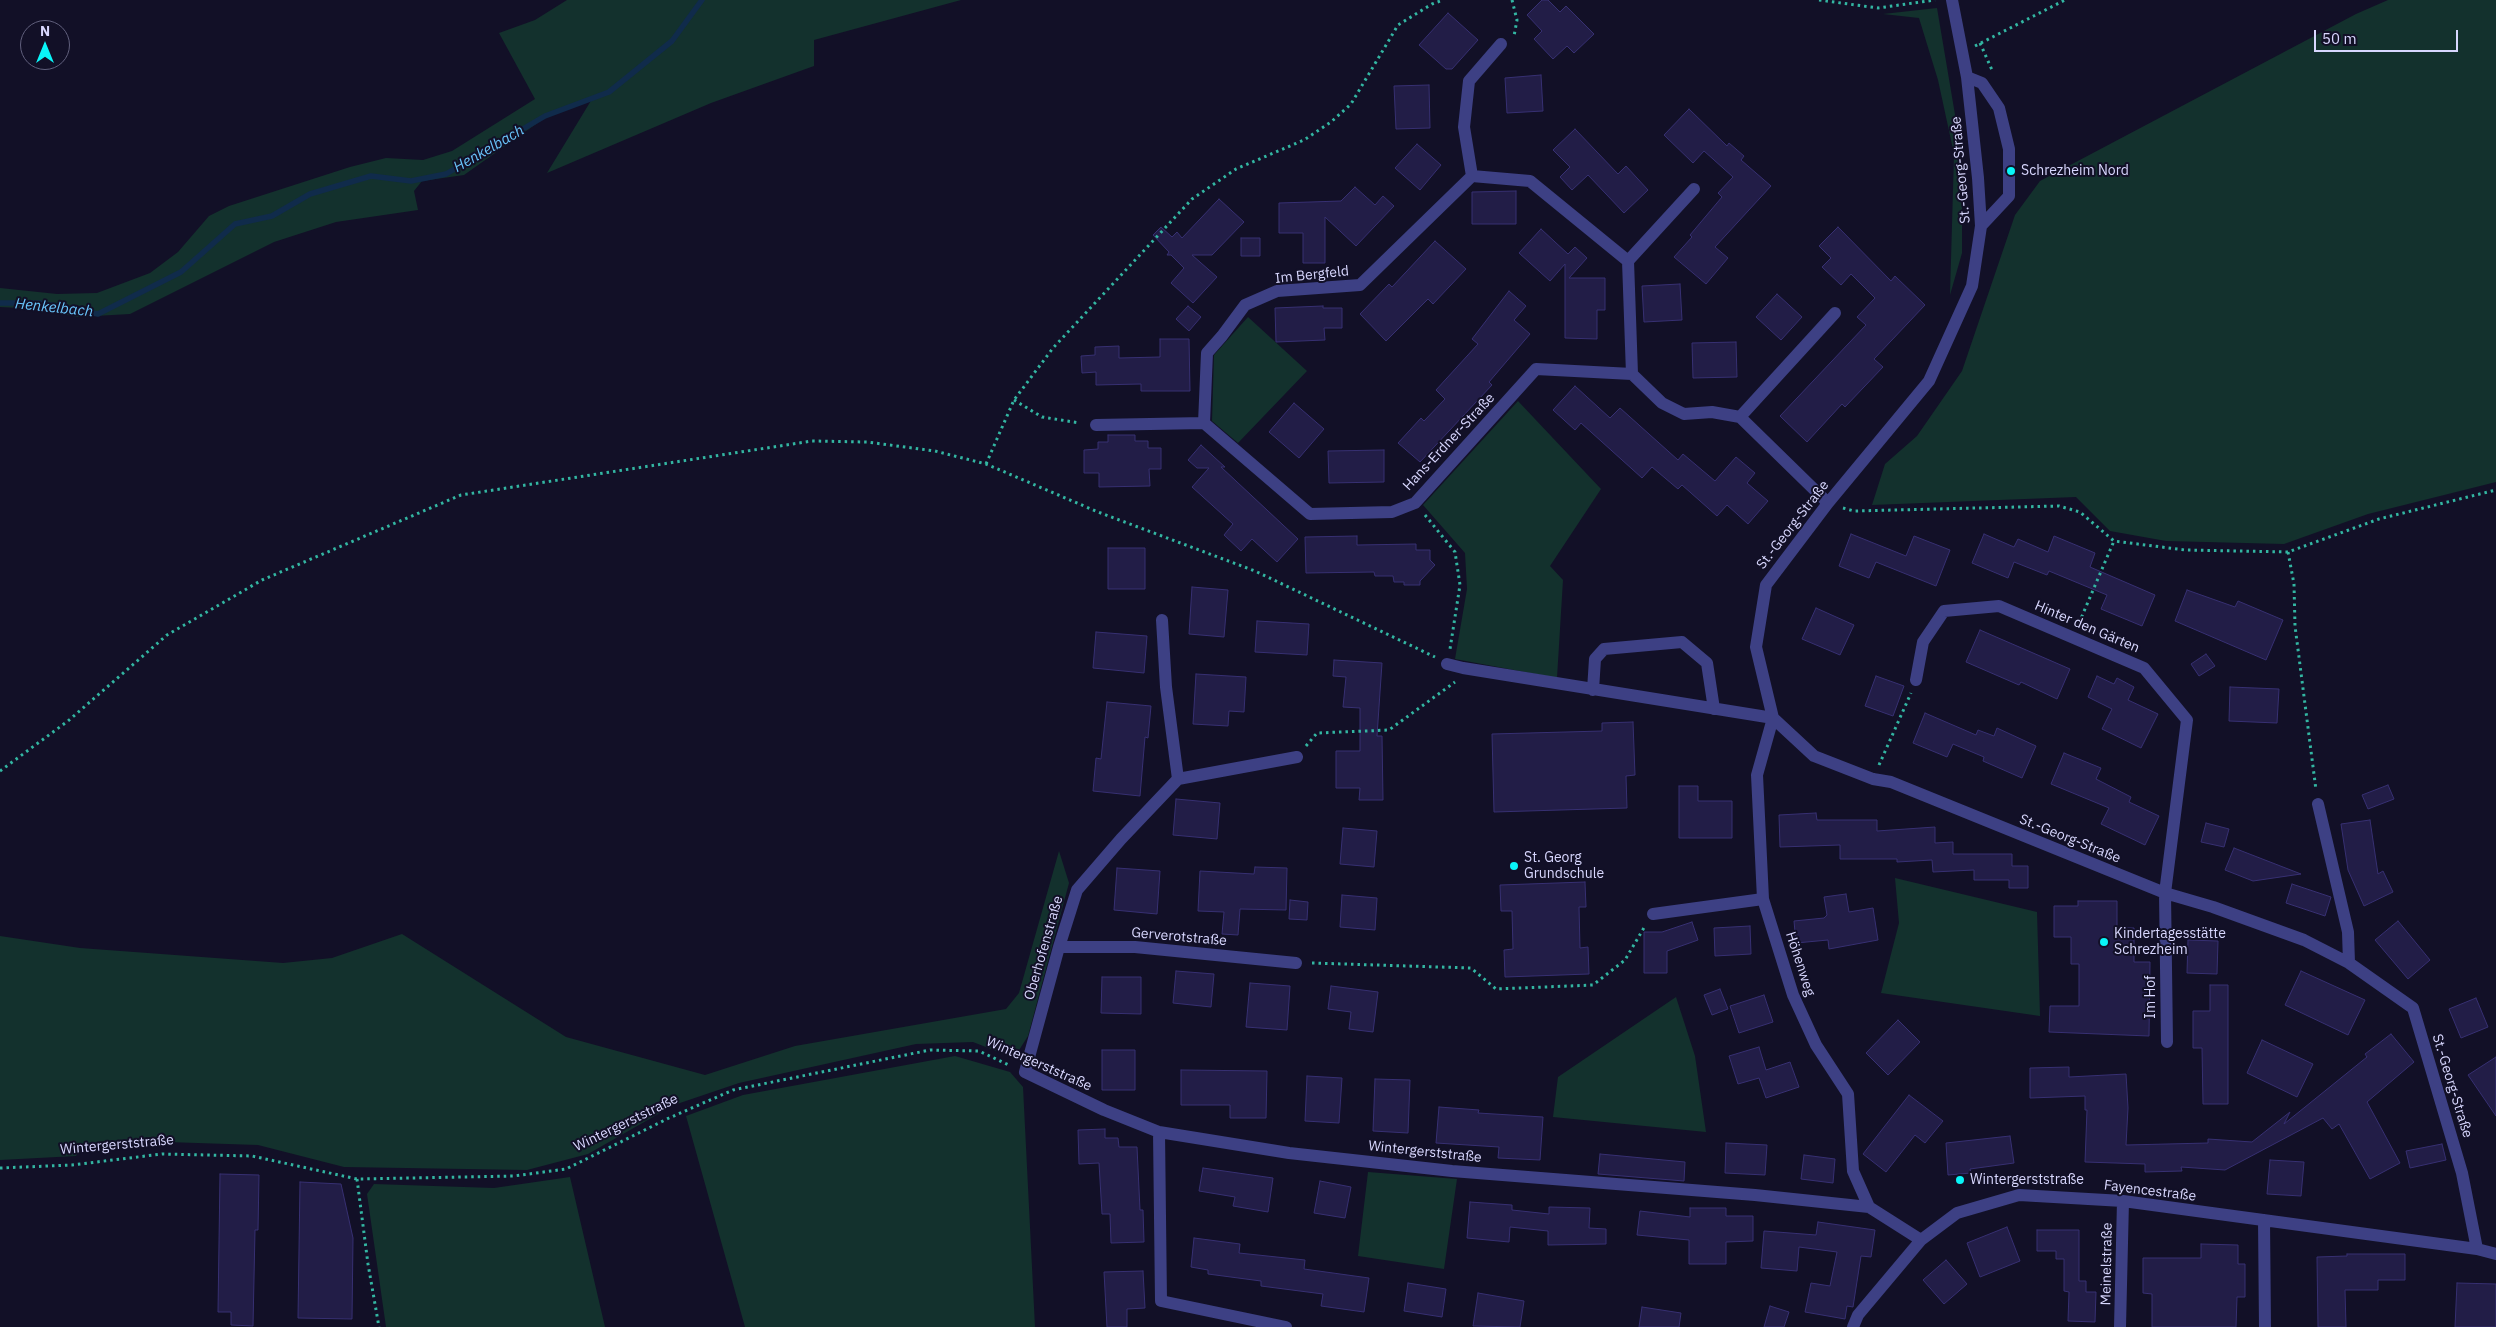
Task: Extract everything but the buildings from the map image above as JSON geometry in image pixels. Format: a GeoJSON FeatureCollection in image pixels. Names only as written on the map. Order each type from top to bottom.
{"type":"FeatureCollection","features":[{"type":"Feature","properties":{"kind":"street","name":"St.-Georg-Straße"},"geometry":{"type":"LineString","coordinates":[[1952,0],[1967,77],[1982,226],[1972,286],[1930,381],[1828,503],[1766,585],[1756,647],[1773,718],[1814,756],[1873,780],[1891,782],[2166,893],[2213,907],[2304,940],[2349,963],[2413,1008],[2462,1173],[2477,1249]]}},
{"type":"Feature","properties":{"kind":"street"},"geometry":{"type":"LineString","coordinates":[[1501,44],[1469,81],[1464,127],[1472,176],[1530,181],[1628,261]]}},
{"type":"Feature","properties":{"kind":"street"},"geometry":{"type":"LineString","coordinates":[[1967,77],[1982,83],[1999,108],[2009,149],[2008,196],[1982,226]]}},
{"type":"Feature","properties":{"kind":"street","name":"Im Bergfeld"},"geometry":{"type":"LineString","coordinates":[[1204,423],[1207,353],[1245,305],[1277,291],[1360,285],[1472,176]]}},
{"type":"Feature","properties":{"kind":"street"},"geometry":{"type":"LineString","coordinates":[[1694,189],[1628,261],[1632,374],[1662,403],[1684,414],[1712,412],[1740,417],[1828,503]]}},
{"type":"Feature","properties":{"kind":"street"},"geometry":{"type":"LineString","coordinates":[[1740,417],[1836,313]]}},
{"type":"Feature","properties":{"kind":"street","name":"Hans-Erdner-Straße"},"geometry":{"type":"LineString","coordinates":[[1204,423],[1310,514],[1392,512],[1415,503],[1536,369],[1632,374]]}},
{"type":"Feature","properties":{"kind":"street"},"geometry":{"type":"LineString","coordinates":[[1096,425],[1204,423]]}},
{"type":"Feature","properties":{"kind":"street","name":"Hinter den Gärten"},"geometry":{"type":"LineString","coordinates":[[1916,680],[1923,642],[1944,611],[1999,606],[2144,668],[2188,720],[2166,893]]}},
{"type":"Feature","properties":{"kind":"street"},"geometry":{"type":"LineString","coordinates":[[1162,620],[1166,687],[1178,779],[1296,757]]}},
{"type":"Feature","properties":{"kind":"street"},"geometry":{"type":"LineString","coordinates":[[1593,690],[1595,659],[1604,649],[1682,642],[1707,663],[1714,709]]}},
{"type":"Feature","properties":{"kind":"street"},"geometry":{"type":"LineString","coordinates":[[1447,664],[1593,690],[1773,718]]}},
{"type":"Feature","properties":{"kind":"street","name":"Höhenweg"},"geometry":{"type":"LineString","coordinates":[[1773,718],[1757,775],[1764,899],[1793,995],[1816,1045],[1848,1094],[1853,1172],[1869,1207]]}},
{"type":"Feature","properties":{"kind":"street","name":"Oberhofenstraße"},"geometry":{"type":"LineString","coordinates":[[1025,1072],[1059,947],[1077,890],[1121,839],[1178,779]]}},
{"type":"Feature","properties":{"kind":"street"},"geometry":{"type":"LineString","coordinates":[[2318,804],[2348,932],[2349,963]]}},
{"type":"Feature","properties":{"kind":"street","name":"Im Hof"},"geometry":{"type":"LineString","coordinates":[[2166,893],[2167,1042]]}},
{"type":"Feature","properties":{"kind":"street"},"geometry":{"type":"LineString","coordinates":[[1653,914],[1764,899]]}},
{"type":"Feature","properties":{"kind":"street","name":"Gerverotstraße"},"geometry":{"type":"LineString","coordinates":[[1059,947],[1135,947],[1296,963]]}},
{"type":"Feature","properties":{"kind":"street","name":"Wintergerststraße"},"geometry":{"type":"LineString","coordinates":[[1025,1072],[1104,1110],[1159,1132],[1289,1153],[1452,1171],[1755,1194],[1869,1207],[1921,1240]]}},
{"type":"Feature","properties":{"kind":"street"},"geometry":{"type":"LineString","coordinates":[[1159,1132],[1161,1301],[1286,1327]]}},
{"type":"Feature","properties":{"kind":"street","name":"Fayencestraße"},"geometry":{"type":"LineString","coordinates":[[1853,1327],[1858,1316],[1921,1240],[1957,1213],[2019,1195],[2123,1201],[2477,1249],[2496,1254]]}},
{"type":"Feature","properties":{"kind":"street","name":"Meinelstraße"},"geometry":{"type":"LineString","coordinates":[[2120,1327],[2123,1201]]}},
{"type":"Feature","properties":{"kind":"street"},"geometry":{"type":"LineString","coordinates":[[2264,1220],[2265,1327]]}},
{"type":"Feature","properties":{"kind":"path"},"geometry":{"type":"LineString","coordinates":[[986,464],[1014,400],[1053,348],[1192,198],[1236,169],[1304,140],[1331,122],[1351,104],[1398,25],[1432,4],[1444,0]]}},
{"type":"Feature","properties":{"kind":"path"},"geometry":{"type":"LineString","coordinates":[[1501,44],[1514,36],[1517,20],[1512,0]]}},
{"type":"Feature","properties":{"kind":"path"},"geometry":{"type":"LineString","coordinates":[[1819,0],[1878,8],[1935,0]]}},
{"type":"Feature","properties":{"kind":"path"},"geometry":{"type":"LineString","coordinates":[[1963,51],[2065,0]]}},
{"type":"Feature","properties":{"kind":"path"},"geometry":{"type":"LineString","coordinates":[[1014,400],[1042,417],[1096,425]]}},
{"type":"Feature","properties":{"kind":"path"},"geometry":{"type":"LineString","coordinates":[[0,771],[68,721],[167,635],[262,580],[461,495],[812,441],[867,442],[935,451],[986,464],[1098,512],[1254,571],[1376,627],[1447,664],[1460,585],[1455,552],[1415,503]]}},
{"type":"Feature","properties":{"kind":"path"},"geometry":{"type":"LineString","coordinates":[[1828,503],[1854,511],[2059,506],[2080,512],[2114,541],[2185,550],[2288,552],[2380,519],[2496,490]]}},
{"type":"Feature","properties":{"kind":"path"},"geometry":{"type":"LineString","coordinates":[[2072,637],[2114,541]]}},
{"type":"Feature","properties":{"kind":"path"},"geometry":{"type":"LineString","coordinates":[[2288,552],[2294,584],[2295,626],[2318,804]]}},
{"type":"Feature","properties":{"kind":"path"},"geometry":{"type":"LineString","coordinates":[[1296,757],[1317,733],[1389,730],[1456,681],[1463,668]]}},
{"type":"Feature","properties":{"kind":"path"},"geometry":{"type":"LineString","coordinates":[[1873,780],[1916,680]]}},
{"type":"Feature","properties":{"kind":"path"},"geometry":{"type":"LineString","coordinates":[[1296,963],[1471,968],[1496,989],[1592,985],[1625,960],[1653,914]]}},
{"type":"Feature","properties":{"kind":"path","name":"Wintergerststraße"},"geometry":{"type":"LineString","coordinates":[[0,1168],[72,1165],[162,1154],[252,1156],[357,1178],[514,1176],[566,1169],[669,1118],[733,1090],[930,1050],[979,1051],[1025,1072]]}},
{"type":"Feature","properties":{"kind":"path"},"geometry":{"type":"LineString","coordinates":[[357,1178],[368,1264],[379,1327]]}},
{"type":"Feature","properties":{"kind":"green space"},"geometry":{"type":"Polygon","coordinates":[[[567,0],[961,0],[814,40],[814,66],[711,103],[547,173],[592,99],[546,117],[464,175],[422,181],[414,191],[418,210],[336,222],[274,242],[130,314],[77,317],[40,309],[0,307],[0,288],[57,294],[97,293],[150,273],[178,252],[209,216],[229,206],[350,167],[386,158],[423,160],[452,151],[535,99],[499,33],[535,20],[567,0]]]}},
{"type":"Feature","properties":{"kind":"green space"},"geometry":{"type":"Polygon","coordinates":[[[2388,0],[2496,0],[2496,482],[2368,514],[2284,544],[2166,541],[2110,531],[2076,497],[1872,505],[1885,464],[1917,436],[1962,371],[2015,215],[2040,181],[2356,14],[2388,0]]]}},
{"type":"Feature","properties":{"kind":"green space"},"geometry":{"type":"Polygon","coordinates":[[[1937,8],[1962,156],[1962,253],[1950,295],[1954,154],[1938,80],[1919,18],[1883,14],[1937,8]]]}},
{"type":"Feature","properties":{"kind":"green space"},"geometry":{"type":"Polygon","coordinates":[[[1248,317],[1307,371],[1238,443],[1212,421],[1214,355],[1248,317]]]}},
{"type":"Feature","properties":{"kind":"green space"},"geometry":{"type":"Polygon","coordinates":[[[1518,401],[1601,489],[1550,566],[1563,580],[1557,678],[1455,659],[1467,589],[1465,553],[1423,505],[1518,401]]]}},
{"type":"Feature","properties":{"kind":"green space"},"geometry":{"type":"Polygon","coordinates":[[[1059,851],[1069,883],[1028,1036],[1014,1058],[973,1042],[916,1044],[739,1083],[674,1105],[588,1154],[527,1170],[344,1167],[258,1145],[167,1142],[80,1149],[76,1156],[0,1160],[0,936],[80,948],[283,963],[332,958],[402,934],[566,1037],[705,1075],[795,1046],[1006,1009],[1019,993],[1059,851]]]}},
{"type":"Feature","properties":{"kind":"green space"},"geometry":{"type":"Polygon","coordinates":[[[1895,878],[2037,912],[2040,1016],[1881,993],[1899,923],[1895,878]]]}},
{"type":"Feature","properties":{"kind":"green space"},"geometry":{"type":"Polygon","coordinates":[[[1676,997],[1695,1056],[1706,1132],[1553,1117],[1558,1077],[1676,997]]]}},
{"type":"Feature","properties":{"kind":"green space"},"geometry":{"type":"Polygon","coordinates":[[[955,1056],[1010,1072],[1023,1087],[1035,1327],[745,1327],[686,1116],[743,1095],[955,1056]]]}},
{"type":"Feature","properties":{"kind":"green space"},"geometry":{"type":"Polygon","coordinates":[[[1368,1172],[1457,1179],[1444,1269],[1358,1256],[1368,1172]]]}},
{"type":"Feature","properties":{"kind":"green space"},"geometry":{"type":"Polygon","coordinates":[[[570,1177],[605,1327],[386,1327],[367,1194],[374,1184],[494,1188],[570,1177]]]}},
{"type":"Feature","properties":{"kind":"waterway","name":"Henkelbach"},"geometry":{"type":"LineString","coordinates":[[0,303],[40,303],[98,314],[181,272],[235,224],[272,216],[310,194],[371,176],[411,181],[446,174],[545,116],[609,92],[672,41],[702,0]]}},
{"type":"Feature","properties":{"kind":"place","name":"Schrezheim Nord"},"geometry":{"type":"Point","coordinates":[2011,171]}},
{"type":"Feature","properties":{"kind":"place","name":"St. Georg Grundschule"},"geometry":{"type":"Point","coordinates":[1514,866]}},
{"type":"Feature","properties":{"kind":"place","name":"Kindertagesstätte Schrezheim"},"geometry":{"type":"Point","coordinates":[2104,942]}},
{"type":"Feature","properties":{"kind":"place","name":"Wintergerststraße"},"geometry":{"type":"Point","coordinates":[1960,1180]}}]}
